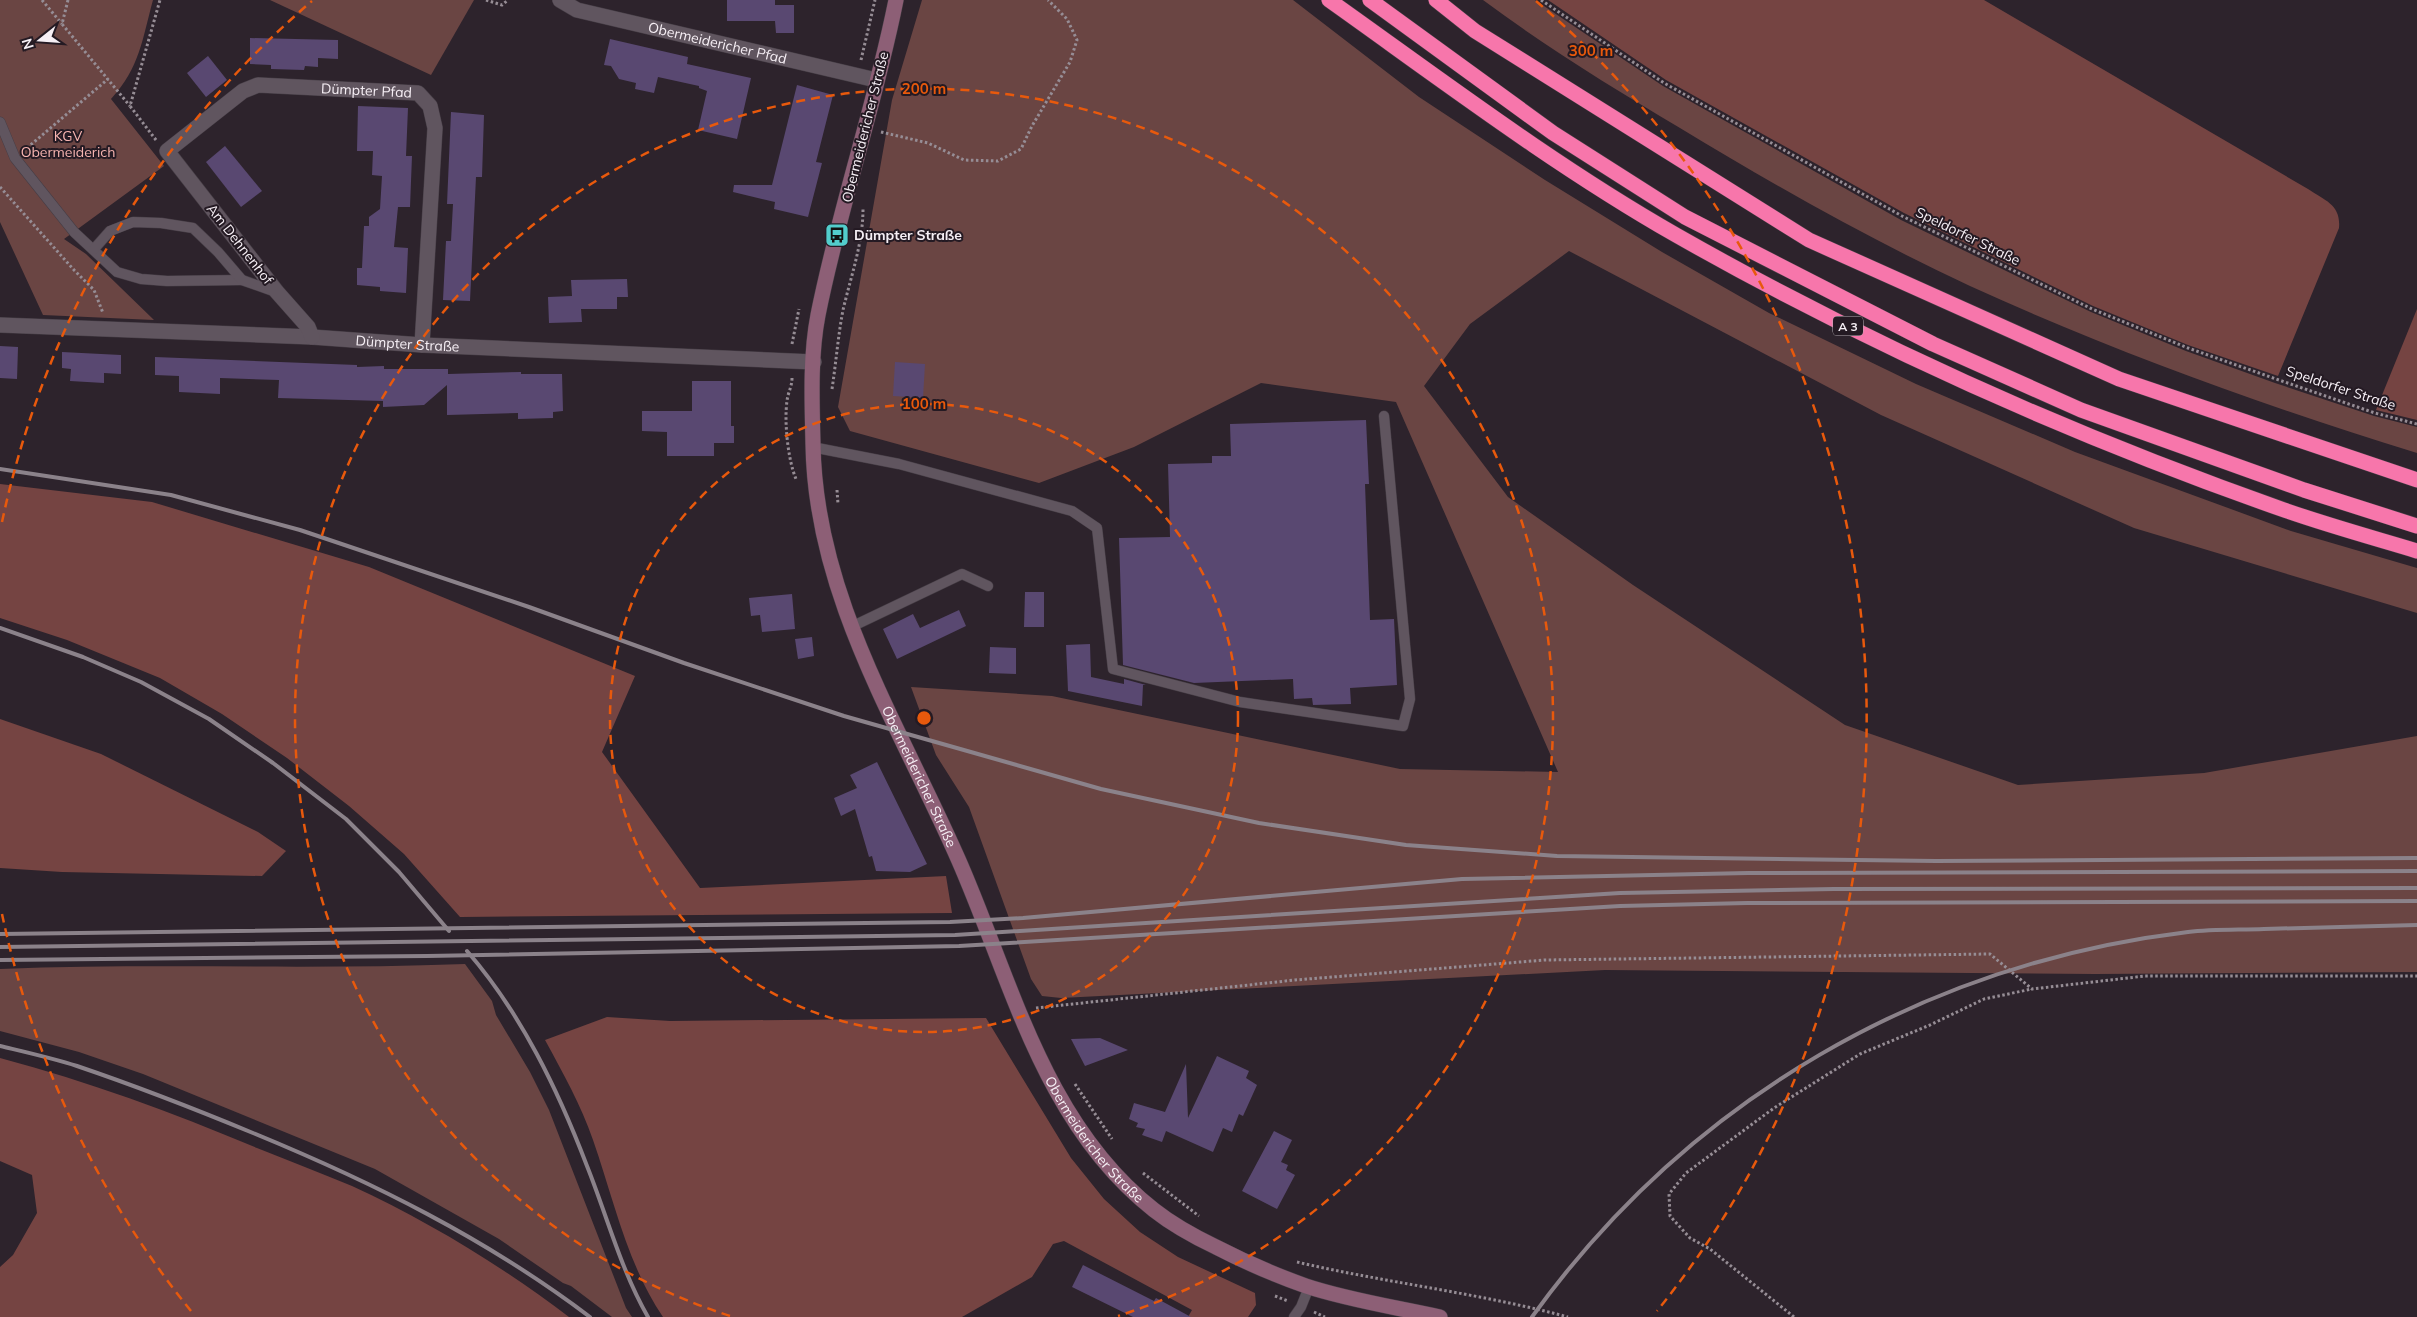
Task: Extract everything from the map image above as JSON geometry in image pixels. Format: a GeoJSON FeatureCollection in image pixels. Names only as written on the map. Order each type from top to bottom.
{"type":"FeatureCollection","features":[{"type":"Feature","properties":{"kind":"highway","name":"A 3"},"geometry":{"type":"LineString","coordinates":[[1329,0],[1546,154],[1674,234],[1804,304],[1924,364],[2071,428],[2289,512],[2417,551]]}},
{"type":"Feature","properties":{"kind":"highway","name":"A 3"},"geometry":{"type":"LineString","coordinates":[[1370,0],[1553,133],[1685,217],[1933,344],[2081,410],[2304,490],[2417,526]]}},
{"type":"Feature","properties":{"kind":"highway"},"geometry":{"type":"LineString","coordinates":[[1436,0],[1475,30],[1809,240],[2119,379],[2417,480]]}},
{"type":"Feature","properties":{"kind":"main road","name":"Obermeidericher Straße"},"geometry":{"type":"LineString","coordinates":[[896,0],[818,318],[814,362],[812,447],[820,516],[839,594],[851,627],[880,697],[959,861],[1018,1010],[1065,1108],[1088,1143],[1118,1178],[1155,1211],[1192,1235],[1255,1266],[1309,1287],[1440,1317]]}},
{"type":"Feature","properties":{"kind":"street","name":"Obermeidericher Pfad"},"geometry":{"type":"LineString","coordinates":[[560,0],[577,10],[876,80]]}},
{"type":"Feature","properties":{"kind":"street","name":"Dümpter Pfad"},"geometry":{"type":"LineString","coordinates":[[167,151],[243,91],[258,85],[418,92],[430,106],[435,128],[422,345]]}},
{"type":"Feature","properties":{"kind":"street","name":"Am Dehnenhof"},"geometry":{"type":"LineString","coordinates":[[167,151],[277,292],[308,327],[312,337]]}},
{"type":"Feature","properties":{"kind":"street","name":"Dümpter Straße"},"geometry":{"type":"LineString","coordinates":[[0,325],[312,337],[422,345],[814,362]]}},
{"type":"Feature","properties":{"kind":"lane"},"geometry":{"type":"LineString","coordinates":[[0,122],[14,158],[74,232],[117,272],[141,279],[167,282],[242,280],[277,292]]}},
{"type":"Feature","properties":{"kind":"lane"},"geometry":{"type":"LineString","coordinates":[[94,249],[110,231],[133,222],[162,222],[194,228],[242,280]]}},
{"type":"Feature","properties":{"kind":"lane"},"geometry":{"type":"LineString","coordinates":[[812,447],[899,464],[1072,511],[1097,528],[1113,669],[1240,702],[1404,726],[1410,699],[1384,416]]}},
{"type":"Feature","properties":{"kind":"lane"},"geometry":{"type":"LineString","coordinates":[[851,627],[962,574],[988,586]]}},
{"type":"Feature","properties":{"kind":"lane"},"geometry":{"type":"LineString","coordinates":[[1294,1317],[1301,1307],[1309,1287]]}},
{"type":"Feature","properties":{"kind":"path"},"geometry":{"type":"LineString","coordinates":[[42,0],[130,106],[158,143],[167,151]]}},
{"type":"Feature","properties":{"kind":"path"},"geometry":{"type":"LineString","coordinates":[[62,24],[68,0]]}},
{"type":"Feature","properties":{"kind":"path"},"geometry":{"type":"LineString","coordinates":[[130,106],[160,0]]}},
{"type":"Feature","properties":{"kind":"path"},"geometry":{"type":"LineString","coordinates":[[486,0],[502,5],[508,0]]}},
{"type":"Feature","properties":{"kind":"path"},"geometry":{"type":"LineString","coordinates":[[858,76],[875,0]]}},
{"type":"Feature","properties":{"kind":"path"},"geometry":{"type":"LineString","coordinates":[[898,136],[928,143],[964,160],[998,161],[1022,149],[1032,126],[1070,62],[1077,40],[1067,19],[1048,0]]}},
{"type":"Feature","properties":{"kind":"path","name":"Speldorfer Straße"},"geometry":{"type":"LineString","coordinates":[[1541,0],[1664,82],[1902,216],[2092,309],[2188,348],[2375,413],[2417,424]]}},
{"type":"Feature","properties":{"kind":"path"},"geometry":{"type":"LineString","coordinates":[[14,158],[108,79]]}},
{"type":"Feature","properties":{"kind":"path"},"geometry":{"type":"LineString","coordinates":[[876,139],[878,131]]}},
{"type":"Feature","properties":{"kind":"path"},"geometry":{"type":"LineString","coordinates":[[0,187],[94,290],[103,312],[106,330]]}},
{"type":"Feature","properties":{"kind":"path"},"geometry":{"type":"LineString","coordinates":[[832,391],[843,311],[863,221],[863,205]]}},
{"type":"Feature","properties":{"kind":"path"},"geometry":{"type":"LineString","coordinates":[[800,304],[792,339],[790,362],[792,385],[787,400],[789,463],[800,486]]}},
{"type":"Feature","properties":{"kind":"path"},"geometry":{"type":"LineString","coordinates":[[836,488],[839,506]]}},
{"type":"Feature","properties":{"kind":"path"},"geometry":{"type":"LineString","coordinates":[[1018,1010],[1295,980],[1545,960],[1990,954],[2032,989]]}},
{"type":"Feature","properties":{"kind":"path"},"geometry":{"type":"LineString","coordinates":[[1794,1317],[1710,1249],[1690,1238],[1670,1216],[1669,1194],[1686,1173],[1774,1108],[1860,1054],[1984,999],[2032,989],[2145,976],[2417,976]]}},
{"type":"Feature","properties":{"kind":"path"},"geometry":{"type":"LineString","coordinates":[[1034,1000],[1041,1016]]}},
{"type":"Feature","properties":{"kind":"path"},"geometry":{"type":"LineString","coordinates":[[1072,1080],[1116,1144]]}},
{"type":"Feature","properties":{"kind":"path"},"geometry":{"type":"LineString","coordinates":[[1141,1172],[1206,1222]]}},
{"type":"Feature","properties":{"kind":"path"},"geometry":{"type":"LineString","coordinates":[[1292,1260],[1362,1277],[1413,1283],[1568,1317]]}},
{"type":"Feature","properties":{"kind":"path"},"geometry":{"type":"LineString","coordinates":[[1270,1293],[1326,1317]]}},
{"type":"Feature","properties":{"kind":"green space","name":"KGV Obermeiderich"},"geometry":{"type":"Polygon","coordinates":[[[0,0],[153,0],[143,40],[134,64],[121,87],[111,99],[164,166],[64,239],[86,254],[154,320],[43,315],[0,222],[0,0]]]}},
{"type":"Feature","properties":{"kind":"green space"},"geometry":{"type":"Polygon","coordinates":[[[270,0],[474,0],[431,75],[270,0]]]}},
{"type":"Feature","properties":{"kind":"green space"},"geometry":{"type":"Polygon","coordinates":[[[922,0],[1293,0],[1419,97],[1545,180],[1662,252],[1769,313],[1916,384],[2075,452],[2291,531],[2417,568],[2417,613],[2134,528],[1881,415],[1569,251],[1470,324],[1424,386],[1508,497],[1633,585],[1845,725],[2018,785],[2204,773],[2417,736],[2417,972],[2095,974],[1605,970],[1061,998],[1042,996],[1031,979],[969,807],[936,755],[911,687],[1052,696],[1400,769],[1558,772],[1396,402],[1261,383],[1134,447],[1039,483],[850,431],[838,407],[892,100],[922,0]]]}},
{"type":"Feature","properties":{"kind":"green space"},"geometry":{"type":"Polygon","coordinates":[[[1483,0],[1535,0],[1663,86],[1901,220],[2091,312],[2186,351],[2275,383],[2374,416],[2417,427],[2417,453],[2191,377],[2080,333],[1970,286],[1896,250],[1823,211],[1715,149],[1580,67],[1483,0]]]}},
{"type":"Feature","properties":{"kind":"green space"},"geometry":{"type":"Polygon","coordinates":[[[465,964],[492,1001],[496,1015],[530,1072],[549,1110],[626,1308],[632,1317],[612,1317],[571,1286],[563,1283],[499,1239],[375,1169],[143,1074],[79,1052],[0,1031],[0,969],[465,964]]]}},
{"type":"Feature","properties":{"kind":"shaded area"},"geometry":{"type":"Polygon","coordinates":[[[1548,0],[1984,0],[2321,197],[2331,204],[2338,214],[2339,228],[2278,376],[2188,345],[2093,306],[1904,213],[1666,80],[1548,0]]]}},
{"type":"Feature","properties":{"kind":"shaded area"},"geometry":{"type":"Polygon","coordinates":[[[2417,309],[2417,420],[2376,410],[2417,309]]]}},
{"type":"Feature","properties":{"kind":"shaded area"},"geometry":{"type":"Polygon","coordinates":[[[0,484],[152,502],[369,567],[635,676],[602,752],[700,888],[946,876],[952,913],[460,917],[404,854],[349,806],[287,758],[222,714],[160,678],[67,640],[0,618],[0,484]]]}},
{"type":"Feature","properties":{"kind":"shaded area"},"geometry":{"type":"Polygon","coordinates":[[[0,719],[101,754],[258,832],[286,851],[262,876],[62,872],[0,868],[0,719]]]}},
{"type":"Feature","properties":{"kind":"shaded area"},"geometry":{"type":"Polygon","coordinates":[[[607,1017],[670,1021],[986,1018],[1071,1158],[1104,1199],[1140,1232],[1178,1257],[1255,1293],[1256,1305],[1248,1317],[1188,1317],[1192,1310],[1064,1241],[1053,1244],[1032,1277],[962,1317],[663,1317],[651,1297],[631,1254],[583,1114],[545,1040],[607,1017]]]}},
{"type":"Feature","properties":{"kind":"shaded area"},"geometry":{"type":"Polygon","coordinates":[[[0,1058],[130,1098],[352,1186],[409,1214],[464,1245],[518,1280],[569,1317],[0,1317],[0,1267],[13,1255],[37,1213],[32,1175],[0,1161],[0,1058]]]}},
{"type":"Feature","properties":{"kind":"building"},"geometry":{"type":"Polygon","coordinates":[[[727,0],[775,0],[775,5],[794,5],[794,33],[776,33],[775,21],[727,21],[727,0]]]}},
{"type":"Feature","properties":{"kind":"building"},"geometry":{"type":"Polygon","coordinates":[[[250,38],[338,40],[338,59],[318,58],[318,67],[305,66],[304,70],[271,69],[271,65],[250,64],[250,38]]]}},
{"type":"Feature","properties":{"kind":"building"},"geometry":{"type":"Polygon","coordinates":[[[610,39],[688,57],[687,64],[751,78],[737,139],[698,130],[707,91],[699,88],[699,86],[658,77],[654,93],[635,89],[636,83],[619,79],[611,66],[604,65],[610,39]]]}},
{"type":"Feature","properties":{"kind":"building"},"geometry":{"type":"Polygon","coordinates":[[[208,56],[227,80],[206,97],[187,73],[208,56]]]}},
{"type":"Feature","properties":{"kind":"building"},"geometry":{"type":"Polygon","coordinates":[[[797,85],[833,95],[816,162],[822,163],[808,217],[774,209],[775,202],[733,192],[734,185],[772,185],[797,85]]]}},
{"type":"Feature","properties":{"kind":"building"},"geometry":{"type":"Polygon","coordinates":[[[358,106],[408,108],[406,156],[412,156],[410,207],[398,207],[394,247],[408,248],[406,293],[380,291],[380,287],[357,285],[357,268],[362,268],[364,226],[369,226],[369,217],[380,209],[382,176],[372,175],[373,151],[357,151],[358,106]]]}},
{"type":"Feature","properties":{"kind":"building"},"geometry":{"type":"Polygon","coordinates":[[[451,112],[484,115],[482,177],[476,177],[470,301],[443,300],[446,241],[451,241],[453,204],[447,204],[451,112]]]}},
{"type":"Feature","properties":{"kind":"building"},"geometry":{"type":"Polygon","coordinates":[[[225,146],[262,191],[241,207],[206,162],[225,146]]]}},
{"type":"Feature","properties":{"kind":"building"},"geometry":{"type":"Polygon","coordinates":[[[627,279],[628,297],[617,297],[617,309],[581,309],[582,322],[549,323],[548,297],[572,296],[571,280],[627,279]]]}},
{"type":"Feature","properties":{"kind":"building"},"geometry":{"type":"Polygon","coordinates":[[[0,346],[18,347],[17,379],[0,378],[0,346]]]}},
{"type":"Feature","properties":{"kind":"building"},"geometry":{"type":"Polygon","coordinates":[[[62,352],[121,355],[121,374],[104,373],[104,383],[70,381],[71,369],[62,368],[62,352]]]}},
{"type":"Feature","properties":{"kind":"building"},"geometry":{"type":"Polygon","coordinates":[[[155,357],[357,365],[357,367],[384,366],[384,369],[448,369],[448,374],[521,372],[521,374],[562,374],[563,411],[553,412],[553,418],[518,419],[518,413],[447,415],[447,385],[424,405],[383,407],[383,401],[278,398],[279,380],[220,378],[220,394],[179,392],[179,376],[155,375],[155,357]]]}},
{"type":"Feature","properties":{"kind":"building"},"geometry":{"type":"Polygon","coordinates":[[[895,362],[925,364],[923,398],[893,396],[895,362]]]}},
{"type":"Feature","properties":{"kind":"building"},"geometry":{"type":"Polygon","coordinates":[[[692,381],[731,381],[731,426],[734,426],[734,443],[714,443],[714,456],[667,456],[667,432],[642,431],[642,411],[692,411],[692,381]]]}},
{"type":"Feature","properties":{"kind":"building"},"geometry":{"type":"Polygon","coordinates":[[[1366,420],[1369,484],[1365,484],[1370,620],[1394,619],[1397,685],[1350,688],[1351,704],[1313,705],[1312,698],[1294,699],[1293,679],[1194,683],[1123,665],[1119,538],[1170,537],[1168,464],[1212,463],[1212,456],[1231,456],[1230,424],[1366,420]]]}},
{"type":"Feature","properties":{"kind":"building"},"geometry":{"type":"Polygon","coordinates":[[[1025,592],[1044,592],[1044,627],[1024,627],[1025,592]]]}},
{"type":"Feature","properties":{"kind":"building"},"geometry":{"type":"Polygon","coordinates":[[[792,594],[795,629],[762,632],[760,615],[751,616],[749,598],[792,594]]]}},
{"type":"Feature","properties":{"kind":"building"},"geometry":{"type":"Polygon","coordinates":[[[959,610],[966,626],[897,659],[883,629],[913,614],[920,628],[959,610]]]}},
{"type":"Feature","properties":{"kind":"building"},"geometry":{"type":"Polygon","coordinates":[[[812,637],[814,656],[798,659],[795,639],[812,637]]]}},
{"type":"Feature","properties":{"kind":"building"},"geometry":{"type":"Polygon","coordinates":[[[1090,644],[1091,677],[1124,684],[1124,679],[1146,685],[1143,685],[1142,706],[1068,691],[1066,645],[1090,644]]]}},
{"type":"Feature","properties":{"kind":"building"},"geometry":{"type":"Polygon","coordinates":[[[990,647],[1016,648],[1016,674],[989,673],[990,647]]]}},
{"type":"Feature","properties":{"kind":"building"},"geometry":{"type":"Polygon","coordinates":[[[877,762],[927,864],[910,872],[876,871],[872,856],[869,857],[855,809],[841,816],[834,798],[857,788],[850,775],[877,762]]]}},
{"type":"Feature","properties":{"kind":"building"},"geometry":{"type":"Polygon","coordinates":[[[1100,1038],[1128,1050],[1085,1066],[1071,1039],[1100,1038]]]}},
{"type":"Feature","properties":{"kind":"building"},"geometry":{"type":"Polygon","coordinates":[[[1217,1056],[1249,1071],[1246,1078],[1257,1085],[1243,1116],[1239,1114],[1232,1132],[1223,1128],[1213,1152],[1166,1131],[1162,1142],[1142,1135],[1145,1129],[1136,1127],[1138,1123],[1129,1119],[1134,1103],[1165,1112],[1186,1064],[1188,1118],[1217,1056]]]}},
{"type":"Feature","properties":{"kind":"building"},"geometry":{"type":"Polygon","coordinates":[[[1274,1131],[1292,1140],[1281,1162],[1288,1165],[1286,1170],[1295,1175],[1277,1209],[1242,1191],[1274,1131]]]}},
{"type":"Feature","properties":{"kind":"building"},"geometry":{"type":"Polygon","coordinates":[[[1083,1265],[1154,1301],[1156,1298],[1191,1317],[1133,1317],[1072,1287],[1083,1265]]]}},
{"type":"Feature","properties":{"kind":"railway"},"geometry":{"type":"LineString","coordinates":[[0,469],[171,495],[300,530],[529,607],[684,663],[844,716],[1101,789],[1259,823],[1406,845],[1557,856],[1936,861],[2417,858]]}},
{"type":"Feature","properties":{"kind":"railway"},"geometry":{"type":"LineString","coordinates":[[0,628],[83,657],[141,682],[209,719],[273,763],[346,819],[399,872],[449,931]]}},
{"type":"Feature","properties":{"kind":"railway"},"geometry":{"type":"LineString","coordinates":[[0,934],[950,922],[1023,918],[1462,879],[1748,873],[2417,871]]}},
{"type":"Feature","properties":{"kind":"railway"},"geometry":{"type":"LineString","coordinates":[[0,947],[955,935],[1620,893],[1834,889],[2417,888]]}},
{"type":"Feature","properties":{"kind":"railway"},"geometry":{"type":"LineString","coordinates":[[0,960],[427,956],[959,946],[1620,906],[1747,903],[2417,901]]}},
{"type":"Feature","properties":{"kind":"railway"},"geometry":{"type":"LineString","coordinates":[[1532,1317],[1594,1239],[1663,1170],[1738,1108],[1819,1055],[1905,1011],[1996,975],[2090,949],[2188,932],[2417,925]]}},
{"type":"Feature","properties":{"kind":"railway"},"geometry":{"type":"LineString","coordinates":[[467,951],[521,1026],[551,1081],[576,1137],[622,1262],[648,1317]]}},
{"type":"Feature","properties":{"kind":"railway"},"geometry":{"type":"LineString","coordinates":[[0,1046],[68,1063],[165,1098],[341,1171],[428,1214],[469,1237],[511,1262],[590,1317]]}},
{"type":"Feature","properties":{"kind":"place","name":"Dümpter Straße"},"geometry":{"type":"Point","coordinates":[837,235]}}]}
